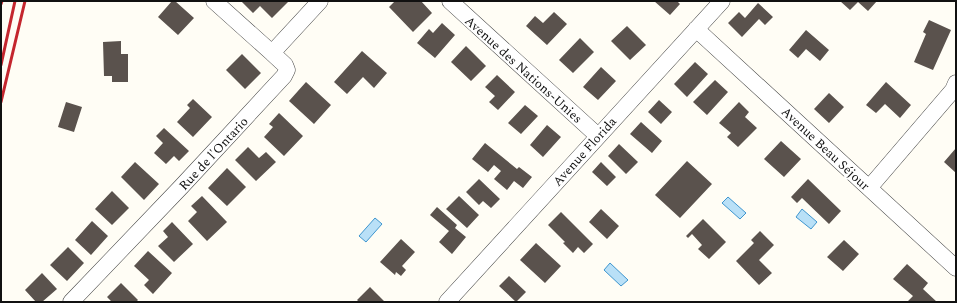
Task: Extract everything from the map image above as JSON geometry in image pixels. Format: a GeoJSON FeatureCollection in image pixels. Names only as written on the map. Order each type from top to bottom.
{"type":"FeatureCollection","features":[{"type":"Feature","properties":{"kind":"street"},"geometry":{"type":"LineString","coordinates":[[214,1],[272,53],[320,1]]}},
{"type":"Feature","properties":{"kind":"street","name":"Avenue des Nations-Unies"},"geometry":{"type":"LineString","coordinates":[[450,1],[598,136]]}},
{"type":"Feature","properties":{"kind":"street","name":"Avenue Florida"},"geometry":{"type":"LineString","coordinates":[[447,302],[722,1]]}},
{"type":"Feature","properties":{"kind":"street","name":"Avenue Beau Séjour"},"geometry":{"type":"LineString","coordinates":[[696,29],[956,268]]}},
{"type":"Feature","properties":{"kind":"street","name":"Rue de l'Ontario"},"geometry":{"type":"LineString","coordinates":[[71,302],[284,76],[287,70],[285,65],[272,53]]}},
{"type":"Feature","properties":{"kind":"street"},"geometry":{"type":"LineString","coordinates":[[869,188],[953,90],[956,83]]}},
{"type":"Feature","properties":{"kind":"water"},"geometry":{"type":"Polygon","coordinates":[[[728,197],[746,213],[740,219],[722,203],[728,197]]]}},
{"type":"Feature","properties":{"kind":"water"},"geometry":{"type":"Polygon","coordinates":[[[802,209],[817,222],[811,229],[796,217],[802,209]]]}},
{"type":"Feature","properties":{"kind":"water"},"geometry":{"type":"Polygon","coordinates":[[[375,218],[382,224],[366,242],[359,236],[375,218]]]}},
{"type":"Feature","properties":{"kind":"water"},"geometry":{"type":"Polygon","coordinates":[[[610,263],[628,280],[621,286],[604,270],[610,263]]]}},
{"type":"Feature","properties":{"kind":"building"},"geometry":{"type":"Polygon","coordinates":[[[172,1],[175,1],[194,18],[178,35],[158,17],[172,1]]]}},
{"type":"Feature","properties":{"kind":"building"},"geometry":{"type":"Polygon","coordinates":[[[241,1],[289,1],[272,18],[260,6],[253,13],[241,1]]]}},
{"type":"Feature","properties":{"kind":"building"},"geometry":{"type":"Polygon","coordinates":[[[395,1],[421,1],[432,13],[413,32],[389,7],[395,1]]]}},
{"type":"Feature","properties":{"kind":"building"},"geometry":{"type":"Polygon","coordinates":[[[654,1],[677,1],[680,4],[670,15],[654,1]]]}},
{"type":"Feature","properties":{"kind":"building"},"geometry":{"type":"Polygon","coordinates":[[[840,1],[877,1],[868,11],[858,2],[850,10],[840,1]]]}},
{"type":"Feature","properties":{"kind":"building"},"geometry":{"type":"Polygon","coordinates":[[[758,3],[773,17],[765,25],[759,19],[742,37],[728,23],[739,12],[745,18],[758,3]]]}},
{"type":"Feature","properties":{"kind":"building"},"geometry":{"type":"Polygon","coordinates":[[[554,12],[567,24],[547,45],[526,26],[535,16],[543,23],[554,12]]]}},
{"type":"Feature","properties":{"kind":"building"},"geometry":{"type":"Polygon","coordinates":[[[929,20],[951,30],[933,70],[914,62],[926,34],[923,32],[929,20]]]}},
{"type":"Feature","properties":{"kind":"building"},"geometry":{"type":"Polygon","coordinates":[[[442,23],[455,35],[435,58],[417,43],[429,29],[433,33],[442,23]]]}},
{"type":"Feature","properties":{"kind":"building"},"geometry":{"type":"Polygon","coordinates":[[[627,26],[646,45],[630,60],[611,41],[627,26]]]}},
{"type":"Feature","properties":{"kind":"building"},"geometry":{"type":"Polygon","coordinates":[[[806,30],[829,50],[820,61],[806,49],[798,58],[789,50],[806,30]]]}},
{"type":"Feature","properties":{"kind":"building"},"geometry":{"type":"Polygon","coordinates":[[[580,38],[594,52],[573,73],[559,60],[580,38]]]}},
{"type":"Feature","properties":{"kind":"building"},"geometry":{"type":"Polygon","coordinates":[[[121,41],[121,54],[128,54],[128,82],[112,82],[112,76],[104,76],[103,42],[121,41]]]}},
{"type":"Feature","properties":{"kind":"building"},"geometry":{"type":"Polygon","coordinates":[[[466,46],[486,66],[471,81],[451,62],[466,46]]]}},
{"type":"Feature","properties":{"kind":"building"},"geometry":{"type":"Polygon","coordinates":[[[362,51],[387,73],[374,88],[363,77],[347,94],[334,82],[362,51]]]}},
{"type":"Feature","properties":{"kind":"building"},"geometry":{"type":"Polygon","coordinates":[[[242,54],[261,73],[245,89],[226,70],[242,54]]]}},
{"type":"Feature","properties":{"kind":"building"},"geometry":{"type":"Polygon","coordinates":[[[695,62],[708,74],[687,97],[674,84],[695,62]]]}},
{"type":"Feature","properties":{"kind":"building"},"geometry":{"type":"Polygon","coordinates":[[[601,67],[616,81],[598,100],[583,87],[601,67]]]}},
{"type":"Feature","properties":{"kind":"building"},"geometry":{"type":"Polygon","coordinates":[[[497,75],[515,92],[498,110],[489,102],[495,96],[485,87],[497,75]]]}},
{"type":"Feature","properties":{"kind":"building"},"geometry":{"type":"Polygon","coordinates":[[[715,80],[728,92],[707,115],[693,102],[715,80]]]}},
{"type":"Feature","properties":{"kind":"building"},"geometry":{"type":"Polygon","coordinates":[[[306,82],[331,105],[314,124],[289,101],[306,82]]]}},
{"type":"Feature","properties":{"kind":"building"},"geometry":{"type":"Polygon","coordinates":[[[886,82],[911,105],[900,118],[885,104],[876,113],[866,105],[886,82]]]}},
{"type":"Feature","properties":{"kind":"building"},"geometry":{"type":"Polygon","coordinates":[[[829,93],[844,107],[829,123],[814,109],[829,93]]]}},
{"type":"Feature","properties":{"kind":"building"},"geometry":{"type":"Polygon","coordinates":[[[193,99],[212,117],[193,137],[177,122],[190,108],[187,105],[193,99]]]}},
{"type":"Feature","properties":{"kind":"building"},"geometry":{"type":"Polygon","coordinates":[[[659,100],[672,112],[661,124],[648,112],[659,100]]]}},
{"type":"Feature","properties":{"kind":"building"},"geometry":{"type":"Polygon","coordinates":[[[66,102],[82,107],[74,132],[58,127],[66,102]]]}},
{"type":"Feature","properties":{"kind":"building"},"geometry":{"type":"Polygon","coordinates":[[[739,102],[749,112],[745,117],[757,128],[738,147],[727,137],[731,133],[719,123],[739,102]]]}},
{"type":"Feature","properties":{"kind":"building"},"geometry":{"type":"Polygon","coordinates":[[[525,105],[538,116],[521,134],[508,123],[525,105]]]}},
{"type":"Feature","properties":{"kind":"building"},"geometry":{"type":"Polygon","coordinates":[[[279,113],[303,136],[284,156],[264,137],[273,127],[269,124],[279,113]]]}},
{"type":"Feature","properties":{"kind":"building"},"geometry":{"type":"Polygon","coordinates":[[[641,122],[662,141],[652,153],[630,134],[641,122]]]}},
{"type":"Feature","properties":{"kind":"building"},"geometry":{"type":"Polygon","coordinates":[[[547,125],[561,137],[543,157],[530,145],[547,125]]]}},
{"type":"Feature","properties":{"kind":"building"},"geometry":{"type":"Polygon","coordinates":[[[164,128],[189,151],[179,161],[174,156],[166,164],[154,153],[163,143],[156,136],[164,128]]]}},
{"type":"Feature","properties":{"kind":"building"},"geometry":{"type":"Polygon","coordinates":[[[781,141],[801,159],[784,177],[764,159],[781,141]]]}},
{"type":"Feature","properties":{"kind":"building"},"geometry":{"type":"Polygon","coordinates":[[[485,143],[517,169],[519,167],[532,177],[523,188],[514,181],[507,190],[494,179],[501,171],[494,165],[488,172],[472,159],[485,143]]]}},
{"type":"Feature","properties":{"kind":"building"},"geometry":{"type":"Polygon","coordinates":[[[619,144],[638,162],[626,174],[608,156],[619,144]]]}},
{"type":"Feature","properties":{"kind":"building"},"geometry":{"type":"Polygon","coordinates":[[[248,147],[259,158],[266,152],[276,162],[256,181],[235,160],[248,147]]]}},
{"type":"Feature","properties":{"kind":"building"},"geometry":{"type":"Polygon","coordinates":[[[956,148],[956,173],[944,162],[956,148]]]}},
{"type":"Feature","properties":{"kind":"building"},"geometry":{"type":"Polygon","coordinates":[[[687,161],[712,184],[680,218],[655,195],[687,161]]]}},
{"type":"Feature","properties":{"kind":"building"},"geometry":{"type":"Polygon","coordinates":[[[135,162],[159,184],[144,200],[121,177],[135,162]]]}},
{"type":"Feature","properties":{"kind":"building"},"geometry":{"type":"Polygon","coordinates":[[[601,162],[616,177],[607,186],[592,172],[601,162]]]}},
{"type":"Feature","properties":{"kind":"building"},"geometry":{"type":"Polygon","coordinates":[[[227,168],[246,187],[227,206],[208,188],[227,168]]]}},
{"type":"Feature","properties":{"kind":"building"},"geometry":{"type":"Polygon","coordinates":[[[479,179],[500,199],[491,208],[483,201],[479,205],[466,192],[479,179]]]}},
{"type":"Feature","properties":{"kind":"building"},"geometry":{"type":"Polygon","coordinates":[[[808,179],[841,211],[829,224],[802,198],[797,203],[791,197],[808,179]]]}},
{"type":"Feature","properties":{"kind":"building"},"geometry":{"type":"Polygon","coordinates":[[[112,191],[129,208],[112,225],[95,209],[112,191]]]}},
{"type":"Feature","properties":{"kind":"building"},"geometry":{"type":"Polygon","coordinates":[[[202,196],[227,222],[207,241],[188,221],[197,212],[191,206],[202,196]]]}},
{"type":"Feature","properties":{"kind":"building"},"geometry":{"type":"Polygon","coordinates":[[[459,196],[479,215],[467,228],[446,209],[459,196]]]}},
{"type":"Feature","properties":{"kind":"building"},"geometry":{"type":"Polygon","coordinates":[[[437,207],[457,225],[455,228],[466,237],[452,254],[439,242],[449,231],[430,215],[437,207]]]}},
{"type":"Feature","properties":{"kind":"building"},"geometry":{"type":"Polygon","coordinates":[[[601,209],[619,226],[607,239],[589,222],[601,209]]]}},
{"type":"Feature","properties":{"kind":"building"},"geometry":{"type":"Polygon","coordinates":[[[561,212],[593,244],[584,253],[578,247],[573,253],[563,243],[565,242],[548,225],[561,212]]]}},
{"type":"Feature","properties":{"kind":"building"},"geometry":{"type":"Polygon","coordinates":[[[703,219],[726,242],[709,259],[698,249],[702,245],[692,234],[688,238],[686,236],[703,219]]]}},
{"type":"Feature","properties":{"kind":"building"},"geometry":{"type":"Polygon","coordinates":[[[92,221],[108,236],[91,255],[75,240],[92,221]]]}},
{"type":"Feature","properties":{"kind":"building"},"geometry":{"type":"Polygon","coordinates":[[[172,222],[193,244],[174,262],[158,246],[168,237],[163,231],[172,222]]]}},
{"type":"Feature","properties":{"kind":"building"},"geometry":{"type":"Polygon","coordinates":[[[760,231],[774,245],[759,260],[772,273],[759,285],[736,261],[754,243],[751,240],[760,231]]]}},
{"type":"Feature","properties":{"kind":"building"},"geometry":{"type":"Polygon","coordinates":[[[401,239],[415,252],[402,266],[406,270],[401,276],[396,272],[395,275],[380,262],[401,239]]]}},
{"type":"Feature","properties":{"kind":"building"},"geometry":{"type":"Polygon","coordinates":[[[844,240],[859,254],[843,271],[827,257],[844,240]]]}},
{"type":"Feature","properties":{"kind":"building"},"geometry":{"type":"Polygon","coordinates":[[[536,243],[561,266],[545,283],[520,260],[536,243]]]}},
{"type":"Feature","properties":{"kind":"building"},"geometry":{"type":"Polygon","coordinates":[[[68,247],[84,263],[67,281],[50,265],[68,247]]]}},
{"type":"Feature","properties":{"kind":"building"},"geometry":{"type":"Polygon","coordinates":[[[148,251],[172,273],[153,294],[144,285],[149,280],[134,266],[148,251]]]}},
{"type":"Feature","properties":{"kind":"building"},"geometry":{"type":"Polygon","coordinates":[[[907,264],[928,283],[923,289],[937,302],[907,302],[913,296],[893,279],[907,264]]]}},
{"type":"Feature","properties":{"kind":"building"},"geometry":{"type":"Polygon","coordinates":[[[42,273],[57,289],[42,302],[36,302],[25,290],[42,273]]]}},
{"type":"Feature","properties":{"kind":"building"},"geometry":{"type":"Polygon","coordinates":[[[509,276],[526,292],[516,302],[499,286],[509,276]]]}},
{"type":"Feature","properties":{"kind":"building"},"geometry":{"type":"Polygon","coordinates":[[[121,283],[138,300],[136,302],[112,302],[107,297],[121,283]]]}},
{"type":"Feature","properties":{"kind":"building"},"geometry":{"type":"Polygon","coordinates":[[[370,287],[385,302],[359,302],[357,300],[370,287]]]}},
{"type":"Feature","properties":{"kind":"railway"},"geometry":{"type":"LineString","coordinates":[[1,65],[15,1]]}},
{"type":"Feature","properties":{"kind":"railway"},"geometry":{"type":"LineString","coordinates":[[1,102],[25,1]]}}]}
